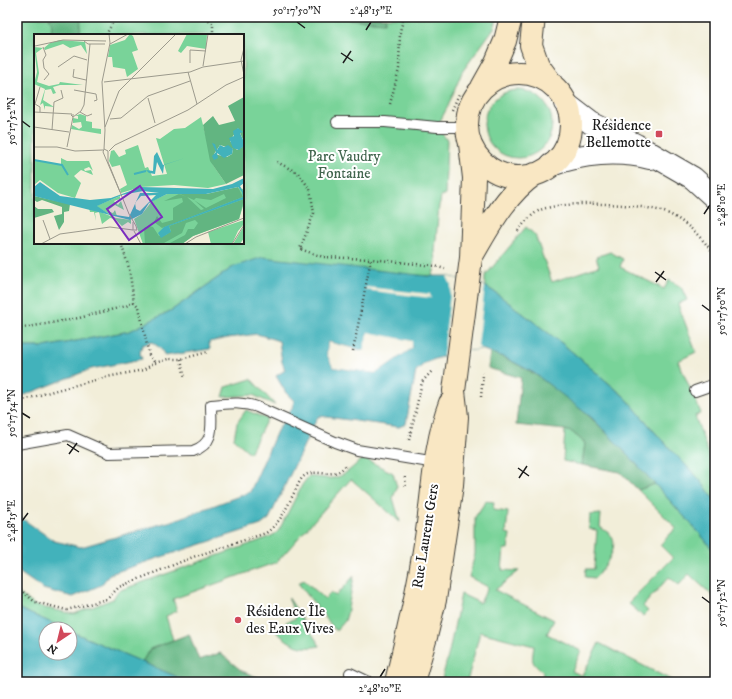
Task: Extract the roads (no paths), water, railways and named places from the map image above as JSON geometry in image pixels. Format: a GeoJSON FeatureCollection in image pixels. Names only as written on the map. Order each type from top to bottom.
{"type":"FeatureCollection","features":[{"type":"Feature","properties":{"kind":"main road"},"geometry":{"type":"LineString","coordinates":[[511,17],[505,41],[496,62],[470,106],[467,119],[469,136],[480,159],[494,171],[518,177],[543,170],[561,155],[569,136],[571,122],[568,109],[535,58],[531,40],[534,17]]}},
{"type":"Feature","properties":{"kind":"main road"},"geometry":{"type":"LineString","coordinates":[[480,90],[496,78],[514,73],[527,74],[539,78],[560,95]]}},
{"type":"Feature","properties":{"kind":"main road","name":"Rue Laurent Gers"},"geometry":{"type":"LineString","coordinates":[[396,682],[420,577],[436,463],[444,421],[454,391],[471,258],[474,178],[469,136]]}},
{"type":"Feature","properties":{"kind":"main road","name":"Rue Laurent Gers"},"geometry":{"type":"LineString","coordinates":[[471,258],[506,201],[519,186],[543,170]]}},
{"type":"Feature","properties":{"kind":"main road","name":"Rue Laurent Gers"},"geometry":{"type":"LineString","coordinates":[[413,682],[431,619],[446,530],[452,485],[458,417],[454,391]]}},
{"type":"Feature","properties":{"kind":"street"},"geometry":{"type":"LineString","coordinates":[[560,95],[591,123],[624,138],[693,178],[715,198]]}},
{"type":"Feature","properties":{"kind":"street"},"geometry":{"type":"LineString","coordinates":[[543,170],[574,157],[614,153],[637,155],[663,161]]}},
{"type":"Feature","properties":{"kind":"lane"},"geometry":{"type":"LineString","coordinates":[[337,122],[385,122],[437,127],[469,136]]}},
{"type":"Feature","properties":{"kind":"lane"},"geometry":{"type":"LineString","coordinates":[[695,391],[715,384]]}},
{"type":"Feature","properties":{"kind":"lane"},"geometry":{"type":"LineString","coordinates":[[17,444],[68,435],[109,453],[193,451],[206,444],[209,438],[211,432],[211,405],[239,403],[248,404],[320,436],[357,450],[436,463]]}},
{"type":"Feature","properties":{"kind":"lane"},"geometry":{"type":"LineString","coordinates":[[350,673],[369,682]]}},
{"type":"Feature","properties":{"kind":"water"},"geometry":{"type":"Polygon","coordinates":[[[263,257],[427,276],[447,276],[485,286],[564,345],[626,398],[659,437],[699,479],[715,500],[715,553],[701,535],[632,459],[592,418],[534,373],[506,358],[481,349],[457,352],[435,359],[425,363],[416,371],[406,424],[399,427],[320,416],[317,418],[269,519],[261,525],[110,574],[101,585],[73,597],[43,589],[20,573],[17,562],[17,515],[54,541],[81,547],[175,520],[250,492],[277,431],[292,408],[294,401],[286,393],[276,376],[285,370],[282,362],[279,341],[257,334],[209,342],[210,349],[165,356],[161,349],[152,342],[142,345],[140,353],[142,359],[91,369],[25,395],[17,396],[17,347],[44,347],[130,331],[172,310],[233,267],[263,257]],[[368,333],[364,351],[328,342],[327,354],[333,367],[376,373],[412,348],[411,341],[368,333]]]}},
{"type":"Feature","properties":{"kind":"water"},"geometry":{"type":"Polygon","coordinates":[[[17,608],[47,621],[38,621],[38,661],[78,661],[78,634],[189,682],[17,682],[17,608]]]}},
{"type":"Feature","properties":{"kind":"place","name":"Résidence Bellemotte"},"geometry":{"type":"Point","coordinates":[659,134]}},
{"type":"Feature","properties":{"kind":"place","name":"Résidence Île des Eaux Vives"},"geometry":{"type":"Point","coordinates":[238,620]}},
{"type":"Feature","properties":{"kind":"park label","name":"Parc Vaudry Fontaine"},"geometry":{"type":"Point","coordinates":[344,164]}}]}
